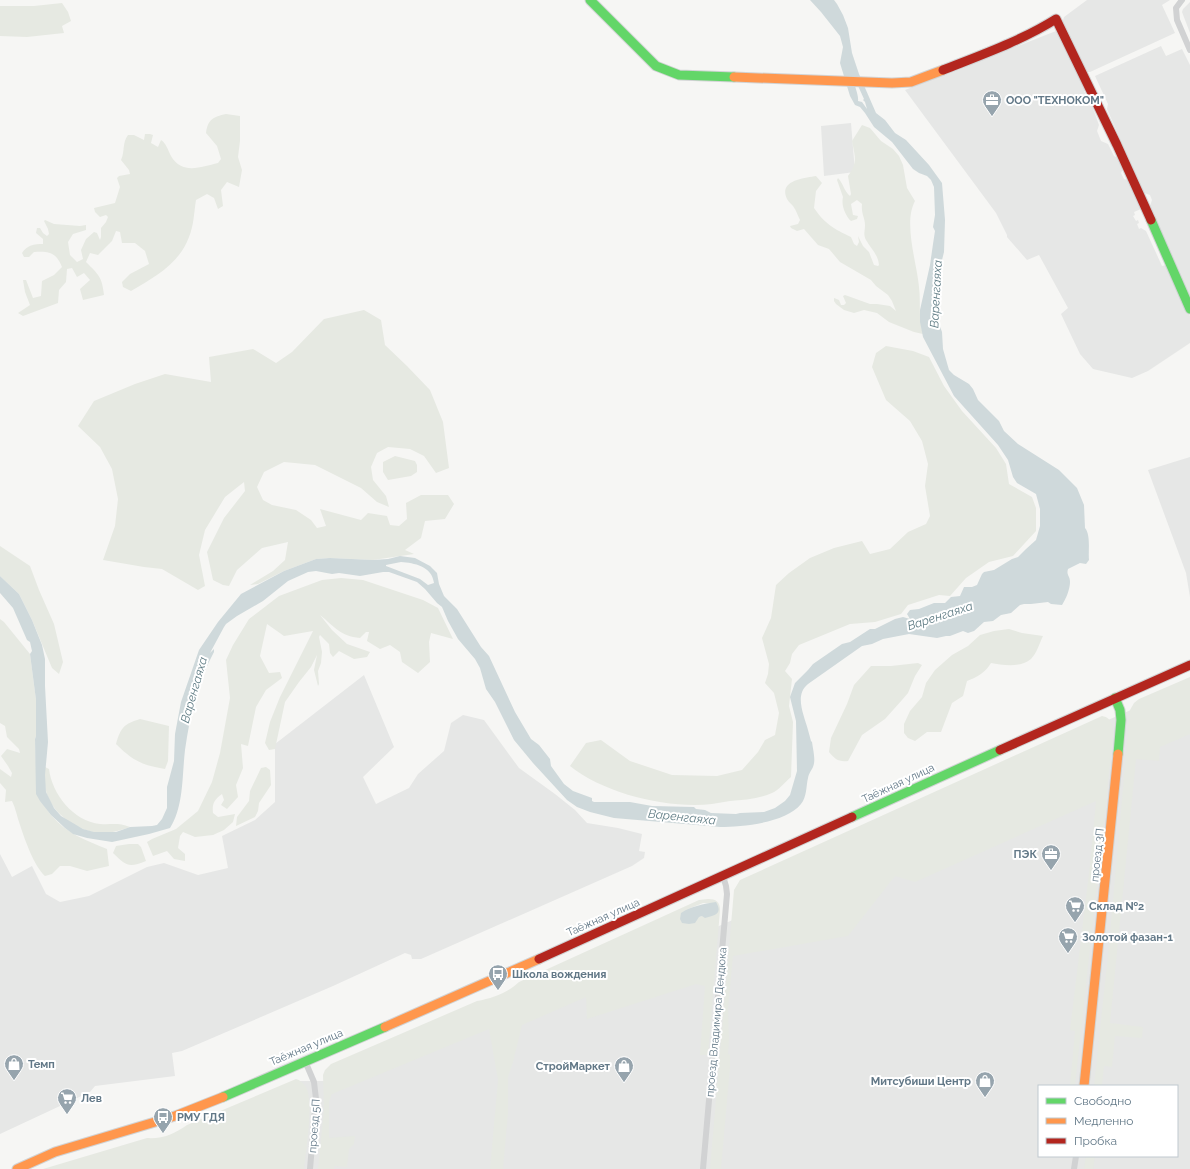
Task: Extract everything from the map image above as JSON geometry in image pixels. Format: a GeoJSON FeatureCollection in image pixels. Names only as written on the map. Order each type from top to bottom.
{"type":"FeatureCollection","features":[{"type":"Feature","properties":{"kind":"main road"},"geometry":{"type":"LineString","coordinates":[[590,0],[656,66],[679,75],[838,82],[900,83],[918,80],[993,51],[1037,31],[1056,19],[1117,145],[1190,309]]}},
{"type":"Feature","properties":{"kind":"main road","name":"Таёжная улица"},"geometry":{"type":"LineString","coordinates":[[17,1169],[36,1159],[63,1149],[187,1112],[478,987],[1190,665]]}},
{"type":"Feature","properties":{"kind":"main road","name":"проезд 3П"},"geometry":{"type":"LineString","coordinates":[[1084,1085],[1117,773],[1121,720],[1120,710],[1115,698]]}},
{"type":"Feature","properties":{"kind":"street"},"geometry":{"type":"LineString","coordinates":[[1182,0],[1176,8],[1176,16],[1190,50]]}},
{"type":"Feature","properties":{"kind":"street","name":"проезд Владимира Дендюка"},"geometry":{"type":"LineString","coordinates":[[703,1169],[727,894],[723,876]]}},
{"type":"Feature","properties":{"kind":"street","name":"проезд 5П"},"geometry":{"type":"LineString","coordinates":[[305,1061],[314,1082],[316,1099],[310,1169]]}},
{"type":"Feature","properties":{"kind":"street"},"geometry":{"type":"LineString","coordinates":[[1074,1169],[1076,1157]]}},
{"type":"Feature","properties":{"kind":"shaded area"},"geometry":{"type":"Polygon","coordinates":[[[1087,0],[1170,0],[1162,5],[1175,33],[1090,72],[1086,72],[1062,24],[1064,17],[1087,0]]]}},
{"type":"Feature","properties":{"kind":"shaded area"},"geometry":{"type":"Polygon","coordinates":[[[1190,2],[1190,33],[1182,12],[1190,2]]]}},
{"type":"Feature","properties":{"kind":"shaded area"},"geometry":{"type":"Polygon","coordinates":[[[62,3],[68,12],[71,21],[62,26],[64,33],[27,37],[0,36],[0,6],[34,6],[62,3]]]}},
{"type":"Feature","properties":{"kind":"shaded area"},"geometry":{"type":"Polygon","coordinates":[[[1056,31],[1060,33],[1088,89],[1084,91],[1091,103],[1099,125],[1097,131],[1101,141],[1108,144],[1114,156],[1118,158],[1123,169],[1121,173],[1124,179],[1128,180],[1141,209],[1134,212],[1135,215],[1133,216],[1136,221],[1138,220],[1139,223],[1137,224],[1139,229],[1141,228],[1146,231],[1162,266],[1166,265],[1190,316],[1190,343],[1148,371],[1132,378],[1093,369],[1080,354],[1061,314],[1068,308],[1039,255],[1027,260],[1007,237],[996,213],[905,90],[1056,31]]]}},
{"type":"Feature","properties":{"kind":"shaded area"},"geometry":{"type":"Polygon","coordinates":[[[1161,46],[1166,56],[1182,49],[1190,65],[1190,297],[1150,206],[1152,200],[1150,195],[1144,193],[1107,109],[1108,104],[1095,76],[1161,46]]]}},
{"type":"Feature","properties":{"kind":"shaded area"},"geometry":{"type":"Polygon","coordinates":[[[226,114],[240,116],[240,141],[238,157],[242,170],[239,187],[227,182],[221,190],[223,206],[218,209],[214,198],[207,194],[196,200],[191,232],[185,246],[173,262],[157,275],[131,291],[123,287],[122,282],[130,274],[149,264],[145,251],[135,243],[122,243],[120,232],[116,231],[112,241],[98,255],[90,253],[86,262],[99,277],[104,295],[83,300],[80,289],[90,280],[84,273],[77,277],[72,268],[67,269],[66,282],[59,290],[58,303],[23,316],[18,313],[30,305],[25,292],[23,280],[26,280],[33,298],[41,296],[42,281],[54,275],[62,267],[57,258],[48,252],[34,252],[29,257],[24,257],[22,253],[26,248],[37,244],[43,244],[43,239],[36,233],[37,228],[40,228],[47,236],[49,234],[44,221],[45,220],[54,224],[86,225],[86,230],[73,234],[68,242],[70,255],[77,262],[83,259],[81,250],[86,239],[94,232],[97,233],[100,240],[101,228],[108,217],[106,215],[100,217],[95,212],[94,208],[115,203],[120,187],[117,178],[119,176],[130,174],[129,170],[121,160],[125,141],[128,135],[134,135],[144,140],[145,134],[153,135],[151,143],[158,147],[161,140],[163,141],[175,162],[186,168],[199,168],[218,163],[221,159],[217,146],[206,133],[208,125],[212,119],[226,114]]]}},
{"type":"Feature","properties":{"kind":"shaded area"},"geometry":{"type":"Polygon","coordinates":[[[851,123],[855,172],[824,176],[821,126],[851,123]]]}},
{"type":"Feature","properties":{"kind":"shaded area"},"geometry":{"type":"Polygon","coordinates":[[[862,125],[870,128],[881,141],[893,149],[899,156],[903,165],[907,188],[915,201],[910,220],[910,232],[918,277],[923,334],[889,322],[877,313],[864,310],[854,313],[844,310],[836,304],[834,298],[839,300],[841,305],[846,303],[843,296],[845,295],[870,304],[890,306],[896,311],[888,295],[871,280],[840,262],[829,249],[818,245],[804,229],[797,231],[790,226],[798,224],[800,220],[794,208],[787,199],[785,193],[786,188],[794,181],[816,176],[822,183],[816,191],[814,208],[830,226],[851,237],[854,244],[857,246],[859,242],[858,236],[863,246],[869,252],[874,265],[879,265],[876,255],[866,240],[862,204],[857,200],[851,204],[853,215],[858,216],[857,219],[851,221],[844,210],[843,197],[837,180],[838,178],[850,196],[848,176],[855,159],[852,141],[862,125]]]}},
{"type":"Feature","properties":{"kind":"shaded area"},"geometry":{"type":"Polygon","coordinates":[[[364,310],[381,320],[385,345],[430,390],[443,422],[449,468],[436,473],[424,456],[410,449],[388,447],[377,453],[371,467],[373,480],[386,496],[389,507],[377,502],[361,488],[315,465],[284,462],[264,472],[257,487],[263,500],[272,505],[296,510],[311,520],[317,528],[326,526],[320,509],[361,520],[368,513],[387,516],[390,525],[399,526],[407,519],[406,503],[421,495],[448,495],[454,504],[445,519],[425,521],[421,538],[405,550],[414,554],[373,560],[330,558],[316,559],[284,571],[258,584],[250,585],[273,571],[285,560],[288,542],[262,548],[237,570],[229,586],[223,585],[213,580],[207,552],[224,518],[245,491],[244,482],[225,497],[205,530],[199,555],[205,586],[198,590],[162,569],[103,560],[115,526],[118,499],[112,469],[100,447],[78,426],[94,401],[135,384],[165,374],[211,382],[209,357],[253,349],[276,363],[292,352],[324,319],[364,310]]]}},
{"type":"Feature","properties":{"kind":"shaded area"},"geometry":{"type":"Polygon","coordinates":[[[886,346],[913,351],[929,357],[944,386],[962,411],[996,448],[1006,464],[1009,484],[1032,497],[1036,508],[1036,531],[1013,556],[989,562],[966,578],[950,596],[939,595],[908,605],[901,614],[875,622],[850,624],[799,645],[792,654],[790,663],[785,671],[792,679],[789,706],[793,722],[791,777],[775,792],[757,798],[712,804],[695,805],[657,802],[619,792],[584,776],[570,766],[586,743],[601,740],[630,761],[672,775],[717,776],[742,770],[758,752],[765,740],[775,735],[779,713],[774,693],[765,683],[769,664],[762,638],[771,618],[776,585],[789,573],[810,558],[834,548],[862,541],[870,554],[890,549],[908,532],[926,524],[930,516],[925,486],[928,464],[922,441],[910,421],[886,400],[872,367],[876,353],[886,346]]]}},
{"type":"Feature","properties":{"kind":"shaded area"},"geometry":{"type":"Polygon","coordinates":[[[395,456],[415,461],[417,465],[417,472],[411,476],[388,480],[383,472],[383,462],[395,456]]]}},
{"type":"Feature","properties":{"kind":"shaded area"},"geometry":{"type":"Polygon","coordinates":[[[1190,457],[1190,597],[1186,573],[1148,470],[1190,457]]]}},
{"type":"Feature","properties":{"kind":"shaded area"},"geometry":{"type":"Polygon","coordinates":[[[0,546],[30,566],[54,624],[63,662],[59,674],[52,668],[32,620],[19,594],[0,576],[0,546]]]}},
{"type":"Feature","properties":{"kind":"shaded area"},"geometry":{"type":"Polygon","coordinates":[[[341,578],[363,580],[423,600],[438,608],[453,639],[431,633],[429,642],[430,662],[418,673],[402,662],[400,652],[390,645],[380,649],[367,641],[369,632],[366,632],[360,638],[347,635],[338,630],[320,615],[332,630],[347,644],[370,652],[367,657],[354,659],[339,651],[333,657],[330,653],[329,644],[320,635],[319,637],[322,652],[321,663],[318,671],[319,684],[318,686],[314,670],[317,655],[311,667],[285,702],[275,749],[269,750],[265,743],[270,722],[280,697],[313,631],[284,636],[267,624],[260,656],[269,673],[280,672],[282,678],[266,690],[256,707],[248,746],[241,744],[243,768],[236,785],[238,797],[227,809],[221,805],[224,800],[222,794],[215,800],[213,805],[213,813],[218,817],[235,814],[233,822],[224,830],[213,835],[195,837],[183,832],[180,836],[178,848],[185,854],[185,861],[174,859],[167,851],[153,856],[147,842],[176,829],[198,811],[212,782],[220,753],[230,698],[226,660],[233,645],[249,619],[279,596],[322,580],[341,578]]]}},
{"type":"Feature","properties":{"kind":"shaded area"},"geometry":{"type":"Polygon","coordinates":[[[0,619],[30,654],[36,700],[36,789],[45,806],[58,822],[70,832],[84,840],[107,849],[109,866],[87,871],[70,866],[60,866],[52,874],[45,876],[37,866],[30,852],[12,801],[5,802],[6,790],[0,783],[0,769],[11,777],[12,773],[1,756],[7,749],[20,753],[19,749],[7,737],[5,726],[0,723],[0,619]]]}},
{"type":"Feature","properties":{"kind":"shaded area"},"geometry":{"type":"Polygon","coordinates":[[[1009,629],[1022,633],[1043,636],[1033,657],[1027,662],[1017,665],[991,663],[980,674],[967,681],[963,696],[952,703],[941,732],[927,732],[915,741],[908,738],[904,733],[904,724],[910,711],[922,697],[926,683],[935,670],[952,655],[968,646],[980,635],[1009,629]]]}},
{"type":"Feature","properties":{"kind":"shaded area"},"geometry":{"type":"Polygon","coordinates":[[[918,663],[922,665],[915,676],[908,693],[885,719],[862,735],[848,761],[837,760],[829,752],[831,738],[854,685],[871,666],[891,666],[918,663]]]}},
{"type":"Feature","properties":{"kind":"shaded area"},"geometry":{"type":"Polygon","coordinates":[[[364,675],[394,747],[363,777],[376,804],[409,788],[418,774],[444,751],[451,723],[463,715],[484,720],[519,768],[575,810],[587,823],[642,834],[639,851],[645,852],[644,858],[632,866],[421,959],[412,959],[411,955],[405,953],[333,986],[182,1051],[172,1053],[175,1076],[95,1086],[90,1092],[0,1134],[0,854],[12,877],[32,866],[46,894],[60,902],[89,896],[147,867],[164,863],[198,875],[228,868],[222,836],[255,820],[275,802],[275,744],[364,675]]]}},
{"type":"Feature","properties":{"kind":"shaded area"},"geometry":{"type":"Polygon","coordinates":[[[1190,677],[1190,734],[1160,747],[1159,761],[1136,759],[1110,1023],[1143,1027],[1142,1038],[1115,1036],[1112,1067],[1104,1066],[1102,1085],[1094,1085],[1109,945],[1130,710],[1134,703],[1139,699],[1190,677]]]}},
{"type":"Feature","properties":{"kind":"shaded area"},"geometry":{"type":"Polygon","coordinates":[[[1190,684],[1190,1169],[98,1169],[154,1142],[297,1081],[332,1081],[597,979],[735,919],[1099,724],[1190,684]]]}},
{"type":"Feature","properties":{"kind":"shaded area"},"geometry":{"type":"Polygon","coordinates":[[[1102,716],[1106,717],[1110,721],[1113,736],[1075,1085],[1070,1085],[1075,1031],[1070,1030],[1090,865],[1096,801],[915,882],[895,876],[848,936],[733,956],[728,1009],[728,1054],[730,1055],[730,1067],[721,1169],[710,1169],[734,890],[740,880],[1102,716]]]}},
{"type":"Feature","properties":{"kind":"shaded area"},"geometry":{"type":"Polygon","coordinates":[[[140,719],[169,726],[168,761],[165,769],[150,766],[138,761],[128,755],[116,744],[124,727],[140,719]]]}},
{"type":"Feature","properties":{"kind":"shaded area"},"geometry":{"type":"Polygon","coordinates":[[[45,767],[49,769],[54,788],[59,797],[81,818],[100,824],[115,824],[130,827],[112,832],[98,833],[86,830],[71,823],[58,812],[49,799],[45,785],[45,767]]]}},
{"type":"Feature","properties":{"kind":"shaded area"},"geometry":{"type":"Polygon","coordinates":[[[266,767],[270,770],[271,785],[259,803],[258,811],[255,817],[236,826],[237,817],[249,801],[250,791],[261,768],[266,767]]]}},
{"type":"Feature","properties":{"kind":"shaded area"},"geometry":{"type":"Polygon","coordinates":[[[138,844],[141,847],[146,861],[132,865],[121,861],[113,853],[116,846],[138,844]]]}},
{"type":"Feature","properties":{"kind":"shaded area"},"geometry":{"type":"Polygon","coordinates":[[[699,900],[715,900],[719,905],[720,910],[708,1055],[700,1055],[705,986],[696,984],[587,1019],[586,997],[522,1025],[508,1077],[508,1113],[503,1169],[490,1169],[498,1080],[489,1029],[332,1094],[329,1101],[329,1138],[355,1136],[354,1144],[349,1149],[347,1167],[334,1166],[334,1169],[318,1169],[324,1109],[323,1075],[325,1070],[331,1064],[477,1001],[500,994],[519,982],[699,900]],[[703,903],[688,909],[698,917],[702,916],[710,903],[703,903]]]}},
{"type":"Feature","properties":{"kind":"shaded area"},"geometry":{"type":"Polygon","coordinates":[[[296,1079],[306,1087],[309,1103],[309,1126],[304,1169],[43,1169],[147,1138],[158,1138],[168,1135],[187,1125],[296,1079]]]}},
{"type":"Feature","properties":{"kind":"shaded area"},"geometry":{"type":"Polygon","coordinates":[[[1086,1157],[1095,1157],[1093,1169],[1084,1169],[1086,1157]]]}},
{"type":"Feature","properties":{"kind":"water","name":"Варенгаяха"},"geometry":{"type":"Polygon","coordinates":[[[810,0],[834,0],[843,15],[848,28],[852,53],[859,74],[876,113],[885,120],[895,133],[906,140],[929,165],[942,183],[945,220],[944,252],[940,268],[937,318],[942,332],[943,349],[949,370],[954,375],[969,384],[978,400],[999,421],[1004,431],[1018,444],[1059,470],[1077,488],[1084,505],[1085,528],[1089,539],[1089,560],[1086,564],[1080,563],[1068,569],[1067,573],[1070,580],[1070,585],[1068,594],[1062,605],[1051,604],[1048,602],[1024,604],[1020,605],[1011,613],[1001,615],[993,621],[984,622],[974,631],[968,633],[963,631],[950,636],[937,638],[909,634],[883,639],[872,644],[862,646],[808,684],[802,694],[801,706],[812,742],[814,764],[808,776],[805,795],[801,804],[785,816],[775,820],[751,825],[720,827],[614,818],[577,807],[567,800],[514,740],[495,702],[486,689],[480,668],[475,659],[458,639],[442,607],[417,582],[389,572],[360,576],[316,571],[308,572],[288,581],[263,601],[237,616],[224,627],[210,653],[214,649],[203,675],[195,700],[185,750],[180,800],[175,819],[170,828],[112,842],[73,834],[51,815],[36,794],[36,700],[30,654],[32,651],[30,642],[27,640],[13,608],[0,593],[0,576],[19,594],[42,645],[45,659],[48,742],[45,775],[46,792],[54,808],[61,816],[83,829],[94,832],[116,832],[130,827],[157,825],[162,819],[167,808],[167,787],[174,761],[175,734],[181,702],[199,650],[218,622],[241,594],[284,571],[316,559],[330,558],[373,560],[388,559],[400,556],[415,558],[430,566],[437,573],[439,584],[444,596],[457,609],[481,647],[489,656],[515,712],[531,739],[539,745],[550,759],[551,766],[564,784],[573,791],[592,798],[592,801],[594,802],[630,802],[652,806],[694,807],[696,809],[705,810],[711,813],[736,814],[764,812],[775,808],[785,801],[790,795],[797,771],[796,721],[790,697],[795,683],[813,664],[842,644],[850,642],[870,629],[875,629],[895,619],[903,617],[910,619],[907,614],[910,610],[919,609],[934,603],[945,603],[951,597],[960,596],[964,587],[972,587],[977,585],[984,572],[994,570],[1018,557],[1036,540],[1040,526],[1040,509],[1036,494],[1017,483],[1013,477],[1008,460],[998,445],[954,396],[923,337],[920,322],[920,310],[930,265],[935,231],[933,227],[935,215],[934,187],[931,180],[927,176],[913,169],[892,142],[874,127],[860,107],[855,105],[850,96],[840,63],[843,47],[840,36],[810,0]],[[854,77],[858,101],[862,102],[867,109],[863,100],[864,99],[854,77]],[[401,562],[386,566],[420,579],[428,585],[434,583],[433,577],[422,566],[401,562]]]}},
{"type":"Feature","properties":{"kind":"water"},"geometry":{"type":"Polygon","coordinates":[[[716,902],[719,909],[715,915],[705,918],[702,916],[699,917],[695,923],[682,923],[680,919],[681,913],[698,906],[716,902]]]}},
{"type":"Feature","properties":{"kind":"traffic: fast"},"geometry":{"type":"LineString","coordinates":[[590,0],[656,66],[679,75],[734,77]]}},
{"type":"Feature","properties":{"kind":"traffic: fast"},"geometry":{"type":"LineString","coordinates":[[1151,220],[1190,309]]}},
{"type":"Feature","properties":{"kind":"traffic: fast"},"geometry":{"type":"LineString","coordinates":[[1115,698],[1120,710],[1121,720],[1118,754]]}},
{"type":"Feature","properties":{"kind":"traffic: fast"},"geometry":{"type":"LineString","coordinates":[[852,817],[1000,750]]}},
{"type":"Feature","properties":{"kind":"traffic: fast"},"geometry":{"type":"LineString","coordinates":[[223,1097],[385,1027]]}},
{"type":"Feature","properties":{"kind":"traffic: slow"},"geometry":{"type":"LineString","coordinates":[[734,77],[892,83],[911,82],[943,70]]}},
{"type":"Feature","properties":{"kind":"traffic: slow"},"geometry":{"type":"LineString","coordinates":[[1084,1085],[1118,754]]}},
{"type":"Feature","properties":{"kind":"traffic: slow"},"geometry":{"type":"LineString","coordinates":[[385,1027],[539,959]]}},
{"type":"Feature","properties":{"kind":"traffic: slow"},"geometry":{"type":"LineString","coordinates":[[17,1169],[55,1152],[175,1116],[223,1097]]}},
{"type":"Feature","properties":{"kind":"traffic: jam"},"geometry":{"type":"LineString","coordinates":[[943,70],[1015,41],[1056,19],[1117,145],[1151,220]]}},
{"type":"Feature","properties":{"kind":"traffic: jam"},"geometry":{"type":"LineString","coordinates":[[1000,750],[1190,665]]}},
{"type":"Feature","properties":{"kind":"traffic: jam"},"geometry":{"type":"LineString","coordinates":[[539,959],[852,817]]}},
{"type":"Feature","properties":{"kind":"place","name":"ООО \"ТЕХНОКОМ\""},"geometry":{"type":"Point","coordinates":[992,117]}},
{"type":"Feature","properties":{"kind":"place","name":"ПЭК"},"geometry":{"type":"Point","coordinates":[1051,871]}},
{"type":"Feature","properties":{"kind":"place","name":"Склад №2"},"geometry":{"type":"Point","coordinates":[1075,923]}},
{"type":"Feature","properties":{"kind":"place","name":"Золотой фазан-1"},"geometry":{"type":"Point","coordinates":[1068,954]}},
{"type":"Feature","properties":{"kind":"place","name":"Школа вождения"},"geometry":{"type":"Point","coordinates":[498,991]}},
{"type":"Feature","properties":{"kind":"place","name":"Темп"},"geometry":{"type":"Point","coordinates":[14,1081]}},
{"type":"Feature","properties":{"kind":"place","name":"СтройМаркет"},"geometry":{"type":"Point","coordinates":[624,1083]}},
{"type":"Feature","properties":{"kind":"place","name":"Митсубиши Центр"},"geometry":{"type":"Point","coordinates":[985,1098]}},
{"type":"Feature","properties":{"kind":"place","name":"Лев"},"geometry":{"type":"Point","coordinates":[67,1115]}},
{"type":"Feature","properties":{"kind":"place","name":"РМУ ГДЯ"},"geometry":{"type":"Point","coordinates":[163,1134]}}]}
